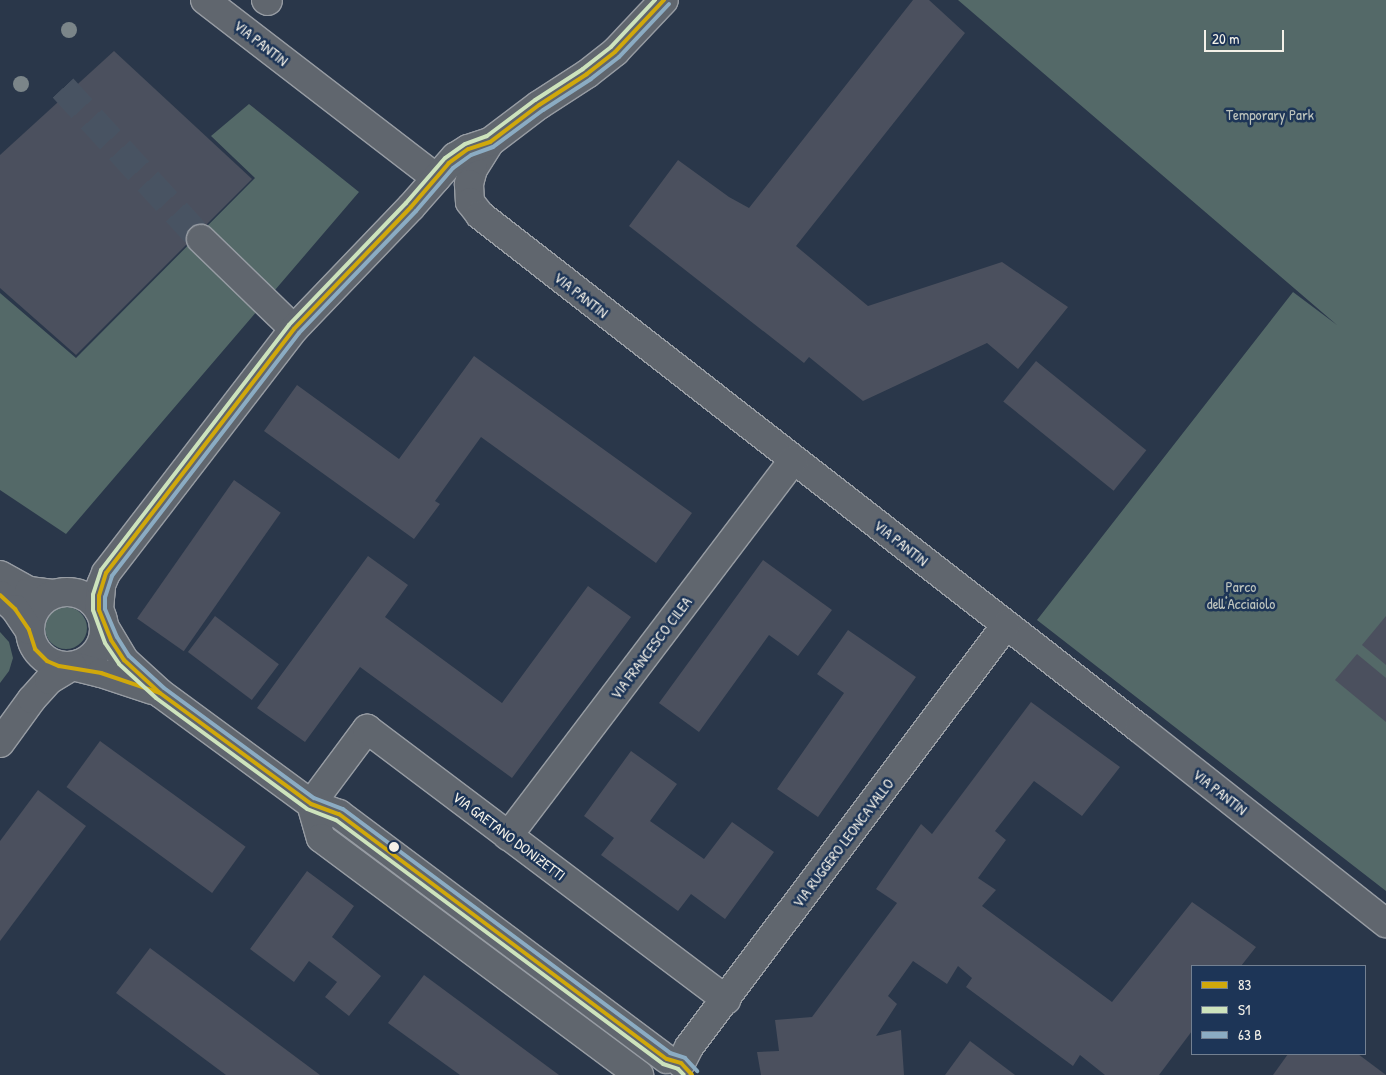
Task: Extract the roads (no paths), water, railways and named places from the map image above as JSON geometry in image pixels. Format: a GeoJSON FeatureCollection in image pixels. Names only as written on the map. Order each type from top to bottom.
{"type":"FeatureCollection","features":[{"type":"Feature","properties":{"kind":"street","name":"VIA PANTIN"},"geometry":{"type":"LineString","coordinates":[[205,0],[436,178]]}},
{"type":"Feature","properties":{"kind":"street"},"geometry":{"type":"LineString","coordinates":[[0,743],[32,699],[49,680],[72,666],[85,662],[96,653],[103,640],[100,585],[106,573],[294,329],[460,153],[490,142],[608,58],[664,0]]}},
{"type":"Feature","properties":{"kind":"street","name":"VIA PANTIN"},"geometry":{"type":"LineString","coordinates":[[490,142],[471,175],[469,198],[475,211],[1386,923]]}},
{"type":"Feature","properties":{"kind":"street"},"geometry":{"type":"LineString","coordinates":[[201,239],[294,329]]}},
{"type":"Feature","properties":{"kind":"street","name":"VIA FRANCESCO CILEA"},"geometry":{"type":"LineString","coordinates":[[508,836],[794,460]]}},
{"type":"Feature","properties":{"kind":"street"},"geometry":{"type":"LineString","coordinates":[[0,575],[29,591],[53,594],[76,593],[90,599],[124,660],[160,692],[311,804],[339,814],[673,1068]]}},
{"type":"Feature","properties":{"kind":"street"},"geometry":{"type":"LineString","coordinates":[[29,630],[34,610],[41,602],[53,594]]}},
{"type":"Feature","properties":{"kind":"street"},"geometry":{"type":"LineString","coordinates":[[0,595],[15,609],[29,630],[33,645],[42,657],[59,666],[72,666],[101,673],[160,692]]}},
{"type":"Feature","properties":{"kind":"street","name":"VIA RUGGERO LEONCAVALLO"},"geometry":{"type":"LineString","coordinates":[[673,1068],[726,1000],[1006,625]]}},
{"type":"Feature","properties":{"kind":"street","name":"VIA GAETANO DONIZETTI"},"geometry":{"type":"LineString","coordinates":[[311,804],[367,729],[726,1000]]}},
{"type":"Feature","properties":{"kind":"street"},"geometry":{"type":"LineString","coordinates":[[311,804],[321,838],[639,1075]]}},
{"type":"Feature","properties":{"kind":"tunnel"},"geometry":{"type":"LineString","coordinates":[[63,88],[201,239]]}},
{"type":"Feature","properties":{"kind":"park label","name":"Temporary Park"},"geometry":{"type":"Point","coordinates":[1270,115]}},
{"type":"Feature","properties":{"kind":"park label","name":"Parco dell'Acciaiolo"},"geometry":{"type":"Point","coordinates":[1241,594]}}]}
